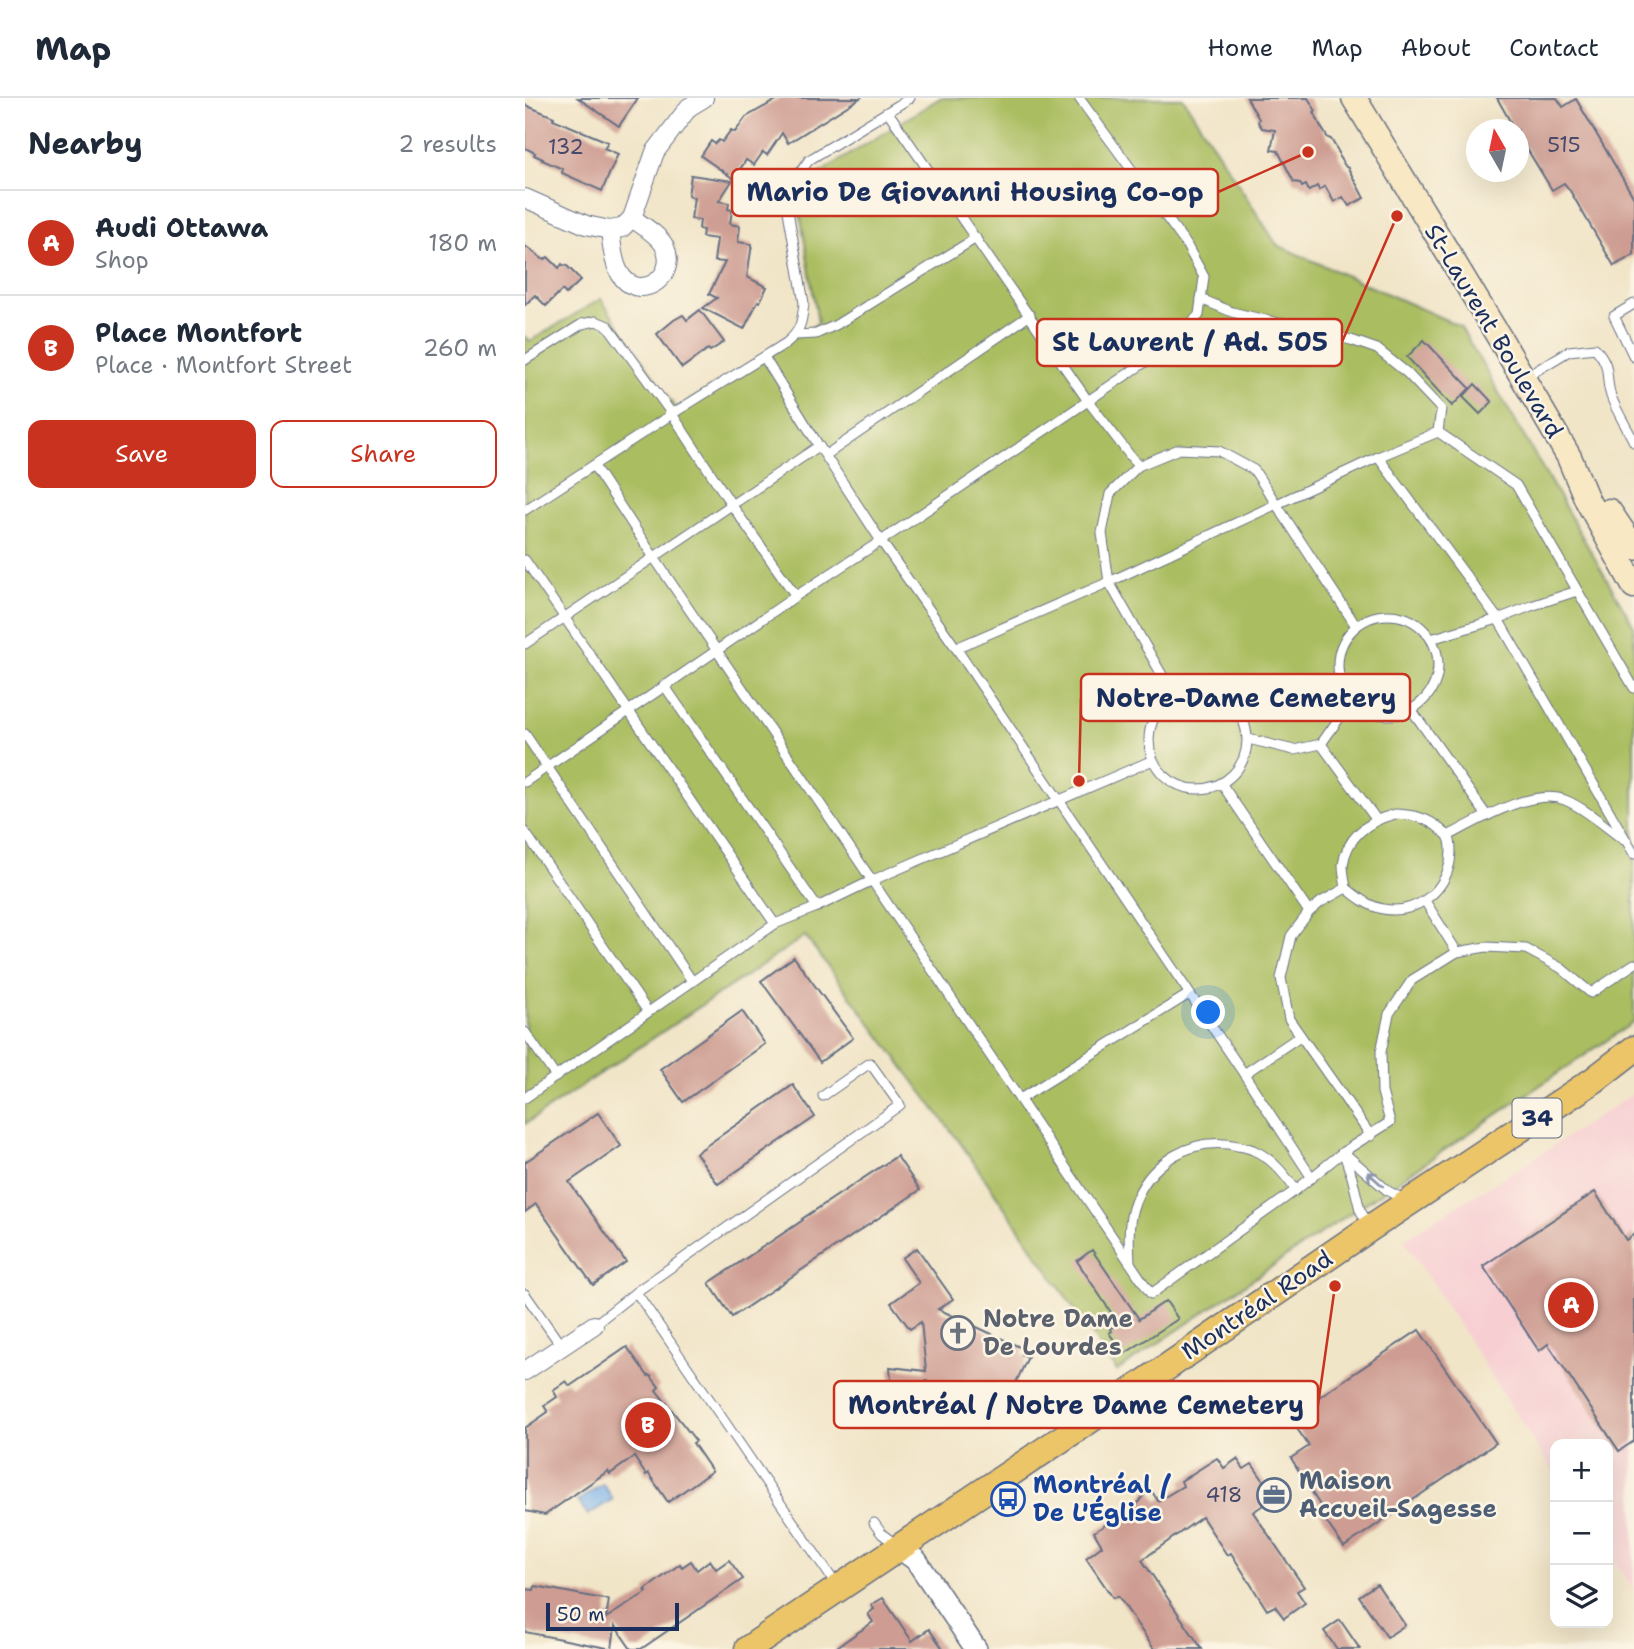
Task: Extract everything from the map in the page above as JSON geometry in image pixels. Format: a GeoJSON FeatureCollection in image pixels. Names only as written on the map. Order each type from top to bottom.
{"type":"FeatureCollection","features":[{"type":"Feature","properties":{"kind":"main road","name":"St-Laurent Boulevard"},"geometry":{"type":"LineString","coordinates":[[1353,98],[1569,457],[1634,548]]}},
{"type":"Feature","properties":{"kind":"main road","name":"St-Laurent Boulevard"},"geometry":{"type":"LineString","coordinates":[[1569,457],[1587,500],[1634,586]]}},
{"type":"Feature","properties":{"kind":"main road","name":"Montréal Road"},"geometry":{"type":"LineString","coordinates":[[748,1649],[1370,1228],[1594,1080],[1634,1049]]}},
{"type":"Feature","properties":{"kind":"main road","name":"Montréal Road"},"geometry":{"type":"LineString","coordinates":[[1594,1080],[1634,1060]]}},
{"type":"Feature","properties":{"kind":"street"},"geometry":{"type":"LineString","coordinates":[[525,198],[586,225],[610,230],[622,228],[632,218],[655,152],[689,107],[704,98]]}},
{"type":"Feature","properties":{"kind":"street"},"geometry":{"type":"LineString","coordinates":[[610,230],[615,261],[622,277],[633,286],[645,287],[656,282],[665,274],[668,262],[665,247],[657,237],[632,218]]}},
{"type":"Feature","properties":{"kind":"street"},"geometry":{"type":"LineString","coordinates":[[525,1371],[594,1325]]}},
{"type":"Feature","properties":{"kind":"street"},"geometry":{"type":"LineString","coordinates":[[899,1548],[916,1560],[976,1649]]}},
{"type":"Feature","properties":{"kind":"lane"},"geometry":{"type":"LineString","coordinates":[[525,510],[796,335],[802,320],[804,303],[785,194],[809,160],[910,98]]}},
{"type":"Feature","properties":{"kind":"lane"},"geometry":{"type":"LineString","coordinates":[[525,782],[664,685],[1169,346],[1199,315],[1204,276],[1186,244],[1079,98]]}},
{"type":"Feature","properties":{"kind":"lane"},"geometry":{"type":"LineString","coordinates":[[888,112],[1089,401],[1138,466]]}},
{"type":"Feature","properties":{"kind":"lane"},"geometry":{"type":"LineString","coordinates":[[796,335],[816,334],[836,325],[976,238]]}},
{"type":"Feature","properties":{"kind":"lane"},"geometry":{"type":"LineString","coordinates":[[1201,299],[1232,312],[1377,349],[1407,373],[1441,409],[1439,432]]}},
{"type":"Feature","properties":{"kind":"lane"},"geometry":{"type":"LineString","coordinates":[[1634,304],[1614,316],[1634,356]]}},
{"type":"Feature","properties":{"kind":"lane"},"geometry":{"type":"LineString","coordinates":[[826,455],[1030,315]]}},
{"type":"Feature","properties":{"kind":"lane"},"geometry":{"type":"LineString","coordinates":[[527,357],[589,321],[602,323],[613,331],[796,596]]}},
{"type":"Feature","properties":{"kind":"lane"},"geometry":{"type":"LineString","coordinates":[[1522,379],[1569,351],[1595,348],[1608,366],[1610,395],[1634,442]]}},
{"type":"Feature","properties":{"kind":"lane"},"geometry":{"type":"LineString","coordinates":[[764,357],[881,541],[956,648],[1312,1178]]}},
{"type":"Feature","properties":{"kind":"lane"},"geometry":{"type":"LineString","coordinates":[[956,648],[1109,582],[1378,457],[1439,432]]}},
{"type":"Feature","properties":{"kind":"lane"},"geometry":{"type":"LineString","coordinates":[[1439,432],[1516,485],[1634,688]]}},
{"type":"Feature","properties":{"kind":"lane"},"geometry":{"type":"LineString","coordinates":[[525,643],[819,446]]}},
{"type":"Feature","properties":{"kind":"lane"},"geometry":{"type":"LineString","coordinates":[[1174,696],[1109,582],[1103,533],[1110,494],[1138,466],[1179,449],[1219,451],[1254,470],[1356,626]]}},
{"type":"Feature","properties":{"kind":"lane"},"geometry":{"type":"LineString","coordinates":[[1378,457],[1498,619],[1634,854]]}},
{"type":"Feature","properties":{"kind":"lane"},"geometry":{"type":"LineString","coordinates":[[594,466],[1151,1294],[1312,1178],[1343,1152],[1390,1122],[1382,1092],[1381,1052],[1389,1014],[1412,980],[1457,952],[1486,947],[1526,949],[1561,968],[1591,993],[1634,964]]}},
{"type":"Feature","properties":{"kind":"lane"},"geometry":{"type":"LineString","coordinates":[[525,560],[775,924]]}},
{"type":"Feature","properties":{"kind":"lane"},"geometry":{"type":"LineString","coordinates":[[1431,639],[1577,591]]}},
{"type":"Feature","properties":{"kind":"lane"},"geometry":{"type":"LineString","coordinates":[[1389,615],[1406,618],[1420,626],[1431,639],[1437,654],[1438,671],[1434,685],[1425,699],[1411,709],[1395,715],[1363,709],[1352,700],[1341,684],[1339,651],[1346,636],[1356,626],[1373,617],[1389,615]]}},
{"type":"Feature","properties":{"kind":"lane"},"geometry":{"type":"LineString","coordinates":[[664,685],[817,907]]}},
{"type":"Feature","properties":{"kind":"lane"},"geometry":{"type":"LineString","coordinates":[[1193,690],[1210,691],[1225,698],[1237,709],[1245,723],[1248,740],[1245,756],[1237,770],[1225,782],[1210,788],[1193,789],[1179,786],[1165,777],[1155,765],[1149,749],[1148,733],[1153,717],[1163,704],[1174,696],[1193,690]]}},
{"type":"Feature","properties":{"kind":"lane"},"geometry":{"type":"LineString","coordinates":[[1248,740],[1294,750],[1321,744],[1352,700]]}},
{"type":"Feature","properties":{"kind":"lane"},"geometry":{"type":"LineString","coordinates":[[1411,709],[1487,816]]}},
{"type":"Feature","properties":{"kind":"lane"},"geometry":{"type":"LineString","coordinates":[[525,734],[692,981]]}},
{"type":"Feature","properties":{"kind":"lane"},"geometry":{"type":"LineString","coordinates":[[1321,744],[1376,819]]}},
{"type":"Feature","properties":{"kind":"lane"},"geometry":{"type":"LineString","coordinates":[[525,1098],[775,924],[1153,760]]}},
{"type":"Feature","properties":{"kind":"lane"},"geometry":{"type":"LineString","coordinates":[[1221,783],[1309,912]]}},
{"type":"Feature","properties":{"kind":"lane"},"geometry":{"type":"LineString","coordinates":[[1448,836],[1487,816],[1534,798],[1555,796],[1580,808],[1628,844]]}},
{"type":"Feature","properties":{"kind":"lane"},"geometry":{"type":"LineString","coordinates":[[1395,814],[1415,815],[1434,823],[1448,836],[1451,855],[1448,873],[1439,889],[1425,901],[1400,909],[1383,909],[1362,901],[1346,888],[1343,866],[1349,847],[1360,831],[1376,819],[1395,814]]}},
{"type":"Feature","properties":{"kind":"lane"},"geometry":{"type":"LineString","coordinates":[[525,832],[648,1012]]}},
{"type":"Feature","properties":{"kind":"lane"},"geometry":{"type":"LineString","coordinates":[[1346,888],[1309,912],[1291,936],[1281,978],[1289,1019],[1371,1136]]}},
{"type":"Feature","properties":{"kind":"lane"},"geometry":{"type":"LineString","coordinates":[[1425,901],[1457,952]]}},
{"type":"Feature","properties":{"kind":"lane"},"geometry":{"type":"LineString","coordinates":[[1020,1099],[1189,994]]}},
{"type":"Feature","properties":{"kind":"lane"},"geometry":{"type":"LineString","coordinates":[[525,1032],[556,1077]]}},
{"type":"Feature","properties":{"kind":"lane"},"geometry":{"type":"LineString","coordinates":[[1244,1074],[1300,1036]]}},
{"type":"Feature","properties":{"kind":"lane"},"geometry":{"type":"LineString","coordinates":[[594,1325],[636,1292],[900,1105],[870,1063],[823,1096]]}},
{"type":"Feature","properties":{"kind":"lane"},"geometry":{"type":"LineString","coordinates":[[1130,1263],[1128,1238],[1133,1208],[1146,1180],[1167,1159],[1194,1146],[1224,1143],[1253,1149],[1278,1166],[1296,1189]]}},
{"type":"Feature","properties":{"kind":"lane"},"geometry":{"type":"LineString","coordinates":[[1343,1152],[1388,1191],[1409,1202]]}},
{"type":"Feature","properties":{"kind":"lane"},"geometry":{"type":"LineString","coordinates":[[1343,1152],[1360,1210],[1370,1228]]}},
{"type":"Feature","properties":{"kind":"lane"},"geometry":{"type":"LineString","coordinates":[[636,1292],[838,1588]]}},
{"type":"Feature","properties":{"kind":"lane"},"geometry":{"type":"LineString","coordinates":[[525,1294],[562,1347]]}},
{"type":"Feature","properties":{"kind":"lane"},"geometry":{"type":"LineString","coordinates":[[874,1523],[882,1534],[899,1548]]}},
{"type":"Feature","properties":{"kind":"shaded area"},"geometry":{"type":"Polygon","coordinates":[[[1634,1093],[1634,1591],[1613,1560],[1613,1439],[1550,1439],[1550,1467],[1404,1240],[1634,1093]]]}},
{"type":"Feature","properties":{"kind":"green space"},"geometry":{"type":"Polygon","coordinates":[[[940,98],[1183,98],[1277,245],[1460,326],[1634,626],[1634,1022],[1117,1371],[961,1144],[805,936],[525,1124],[525,337],[530,341],[601,299],[676,409],[818,323],[796,188],[940,98]]]}},
{"type":"Feature","properties":{"kind":"water"},"geometry":{"type":"Polygon","coordinates":[[[603,1484],[613,1499],[588,1515],[578,1501],[603,1484]]]}},
{"type":"Feature","properties":{"kind":"building"},"geometry":{"type":"Polygon","coordinates":[[[578,98],[638,98],[619,126],[578,98]]]}},
{"type":"Feature","properties":{"kind":"building"},"geometry":{"type":"Polygon","coordinates":[[[780,98],[860,98],[788,143],[782,133],[767,155],[763,152],[754,165],[746,160],[734,179],[701,156],[711,141],[715,144],[719,140],[722,142],[731,130],[735,132],[746,117],[780,98]]]}},
{"type":"Feature","properties":{"kind":"building"},"geometry":{"type":"Polygon","coordinates":[[[1247,98],[1308,98],[1321,127],[1331,139],[1364,198],[1349,206],[1343,197],[1334,202],[1325,186],[1319,190],[1317,186],[1309,191],[1306,185],[1302,187],[1300,183],[1294,182],[1278,151],[1271,150],[1275,130],[1262,128],[1247,98]]]}},
{"type":"Feature","properties":{"kind":"building"},"geometry":{"type":"Polygon","coordinates":[[[1497,98],[1557,98],[1563,107],[1576,99],[1634,198],[1634,255],[1614,266],[1569,189],[1564,183],[1552,190],[1529,152],[1529,119],[1509,119],[1497,98]]]}},
{"type":"Feature","properties":{"kind":"building"},"geometry":{"type":"Polygon","coordinates":[[[525,105],[608,142],[604,148],[618,154],[602,191],[562,173],[563,169],[542,160],[525,148],[525,105]]]}},
{"type":"Feature","properties":{"kind":"building"},"geometry":{"type":"Polygon","coordinates":[[[691,175],[732,181],[719,201],[729,203],[728,209],[732,210],[730,224],[740,226],[738,242],[752,244],[747,277],[767,287],[744,329],[703,308],[717,298],[709,294],[725,262],[714,261],[717,239],[702,237],[700,220],[691,219],[694,197],[688,196],[691,175]]]}},
{"type":"Feature","properties":{"kind":"building"},"geometry":{"type":"Polygon","coordinates":[[[525,246],[544,260],[548,257],[559,268],[562,264],[566,265],[581,280],[566,294],[562,290],[546,306],[535,295],[525,305],[525,246]]]}},
{"type":"Feature","properties":{"kind":"building"},"geometry":{"type":"Polygon","coordinates":[[[700,310],[724,342],[710,351],[708,349],[682,368],[657,334],[674,320],[683,315],[687,320],[700,310]]]}},
{"type":"Feature","properties":{"kind":"building"},"geometry":{"type":"Polygon","coordinates":[[[1424,340],[1470,388],[1452,406],[1407,357],[1424,340]]]}},
{"type":"Feature","properties":{"kind":"building"},"geometry":{"type":"Polygon","coordinates":[[[1475,384],[1492,402],[1480,414],[1463,397],[1475,384]]]}},
{"type":"Feature","properties":{"kind":"building"},"geometry":{"type":"Polygon","coordinates":[[[794,957],[853,1038],[820,1062],[761,981],[794,957]]]}},
{"type":"Feature","properties":{"kind":"building"},"geometry":{"type":"Polygon","coordinates":[[[742,1011],[765,1044],[683,1102],[660,1069],[742,1011]]]}},
{"type":"Feature","properties":{"kind":"building"},"geometry":{"type":"Polygon","coordinates":[[[793,1085],[815,1117],[718,1184],[696,1153],[793,1085]]]}},
{"type":"Feature","properties":{"kind":"building"},"geometry":{"type":"Polygon","coordinates":[[[598,1113],[621,1146],[569,1182],[626,1262],[593,1285],[536,1204],[525,1212],[525,1162],[598,1113]]]}},
{"type":"Feature","properties":{"kind":"building"},"geometry":{"type":"Polygon","coordinates":[[[897,1156],[920,1190],[732,1317],[709,1283],[897,1156]]]}},
{"type":"Feature","properties":{"kind":"building"},"geometry":{"type":"Polygon","coordinates":[[[1595,1192],[1626,1240],[1634,1234],[1634,1441],[1619,1451],[1548,1344],[1539,1351],[1483,1266],[1595,1192]]]}},
{"type":"Feature","properties":{"kind":"building","name":"Notre Dame De Lourdes"},"geometry":{"type":"Polygon","coordinates":[[[917,1248],[953,1299],[938,1309],[1024,1349],[1022,1354],[1028,1357],[1001,1414],[938,1421],[937,1414],[931,1415],[927,1381],[892,1392],[890,1367],[926,1371],[921,1322],[910,1329],[891,1303],[919,1283],[902,1258],[917,1248]]]}},
{"type":"Feature","properties":{"kind":"building"},"geometry":{"type":"Polygon","coordinates":[[[1092,1250],[1139,1319],[1166,1301],[1178,1319],[1124,1354],[1109,1333],[1118,1323],[1077,1261],[1092,1250]]]}},
{"type":"Feature","properties":{"kind":"building"},"geometry":{"type":"Polygon","coordinates":[[[1419,1330],[1496,1443],[1344,1547],[1318,1510],[1321,1507],[1291,1458],[1309,1446],[1289,1417],[1419,1330]]]}},
{"type":"Feature","properties":{"kind":"building"},"geometry":{"type":"Polygon","coordinates":[[[627,1347],[659,1387],[656,1390],[696,1441],[693,1443],[712,1471],[668,1502],[634,1457],[610,1474],[608,1471],[545,1515],[525,1511],[525,1428],[548,1412],[544,1406],[557,1397],[553,1390],[566,1381],[570,1386],[627,1347]]]}},
{"type":"Feature","properties":{"kind":"building"},"geometry":{"type":"Polygon","coordinates":[[[1217,1458],[1224,1468],[1237,1459],[1244,1469],[1252,1464],[1275,1497],[1253,1512],[1304,1587],[1297,1591],[1305,1603],[1284,1618],[1275,1606],[1267,1610],[1231,1553],[1227,1555],[1202,1517],[1142,1560],[1202,1649],[1154,1649],[1118,1596],[1113,1598],[1086,1558],[1102,1546],[1094,1532],[1136,1506],[1149,1487],[1158,1501],[1183,1486],[1181,1481],[1217,1458]]]}},
{"type":"Feature","properties":{"kind":"building"},"geometry":{"type":"Polygon","coordinates":[[[710,1560],[716,1569],[729,1560],[743,1579],[641,1649],[631,1649],[615,1626],[612,1649],[525,1632],[525,1589],[534,1590],[535,1586],[609,1600],[606,1618],[647,1592],[645,1590],[680,1564],[682,1567],[691,1561],[697,1570],[710,1560]]]}},
{"type":"Feature","properties":{"kind":"building"},"geometry":{"type":"Polygon","coordinates":[[[1377,1584],[1405,1625],[1387,1637],[1359,1596],[1377,1584]]]}},
{"type":"Feature","properties":{"kind":"building"},"geometry":{"type":"Polygon","coordinates":[[[883,1598],[912,1641],[929,1629],[943,1649],[834,1649],[873,1622],[868,1614],[874,1609],[871,1605],[883,1598]]]}},
{"type":"Feature","properties":{"kind":"building"},"geometry":{"type":"Polygon","coordinates":[[[1340,1620],[1360,1649],[1337,1649],[1324,1631],[1340,1620]]]}},
{"type":"Feature","properties":{"kind":"place","name":"Mario De Giovanni Housing Co-op"},"geometry":{"type":"Point","coordinates":[1308,152]}},
{"type":"Feature","properties":{"kind":"place","name":"St Laurent / Ad. 505"},"geometry":{"type":"Point","coordinates":[1397,216]}},
{"type":"Feature","properties":{"kind":"place","name":"Notre-Dame Cemetery"},"geometry":{"type":"Point","coordinates":[1079,781]}},
{"type":"Feature","properties":{"kind":"place","name":"Montréal / Notre Dame Cemetery"},"geometry":{"type":"Point","coordinates":[1335,1286]}},
{"type":"Feature","properties":{"kind":"place","name":"Audi Ottawa"},"geometry":{"type":"Point","coordinates":[1571,1305]}},
{"type":"Feature","properties":{"kind":"place","name":"Notre Dame De Lourdes"},"geometry":{"type":"Point","coordinates":[958,1333]}},
{"type":"Feature","properties":{"kind":"place","name":"Place Montfort"},"geometry":{"type":"Point","coordinates":[648,1425]}},
{"type":"Feature","properties":{"kind":"place","name":"Maison Accueil-Sagesse"},"geometry":{"type":"Point","coordinates":[1274,1495]}},
{"type":"Feature","properties":{"kind":"place","name":"Montréal / De L'Église"},"geometry":{"type":"Point","coordinates":[1008,1499]}}]}
